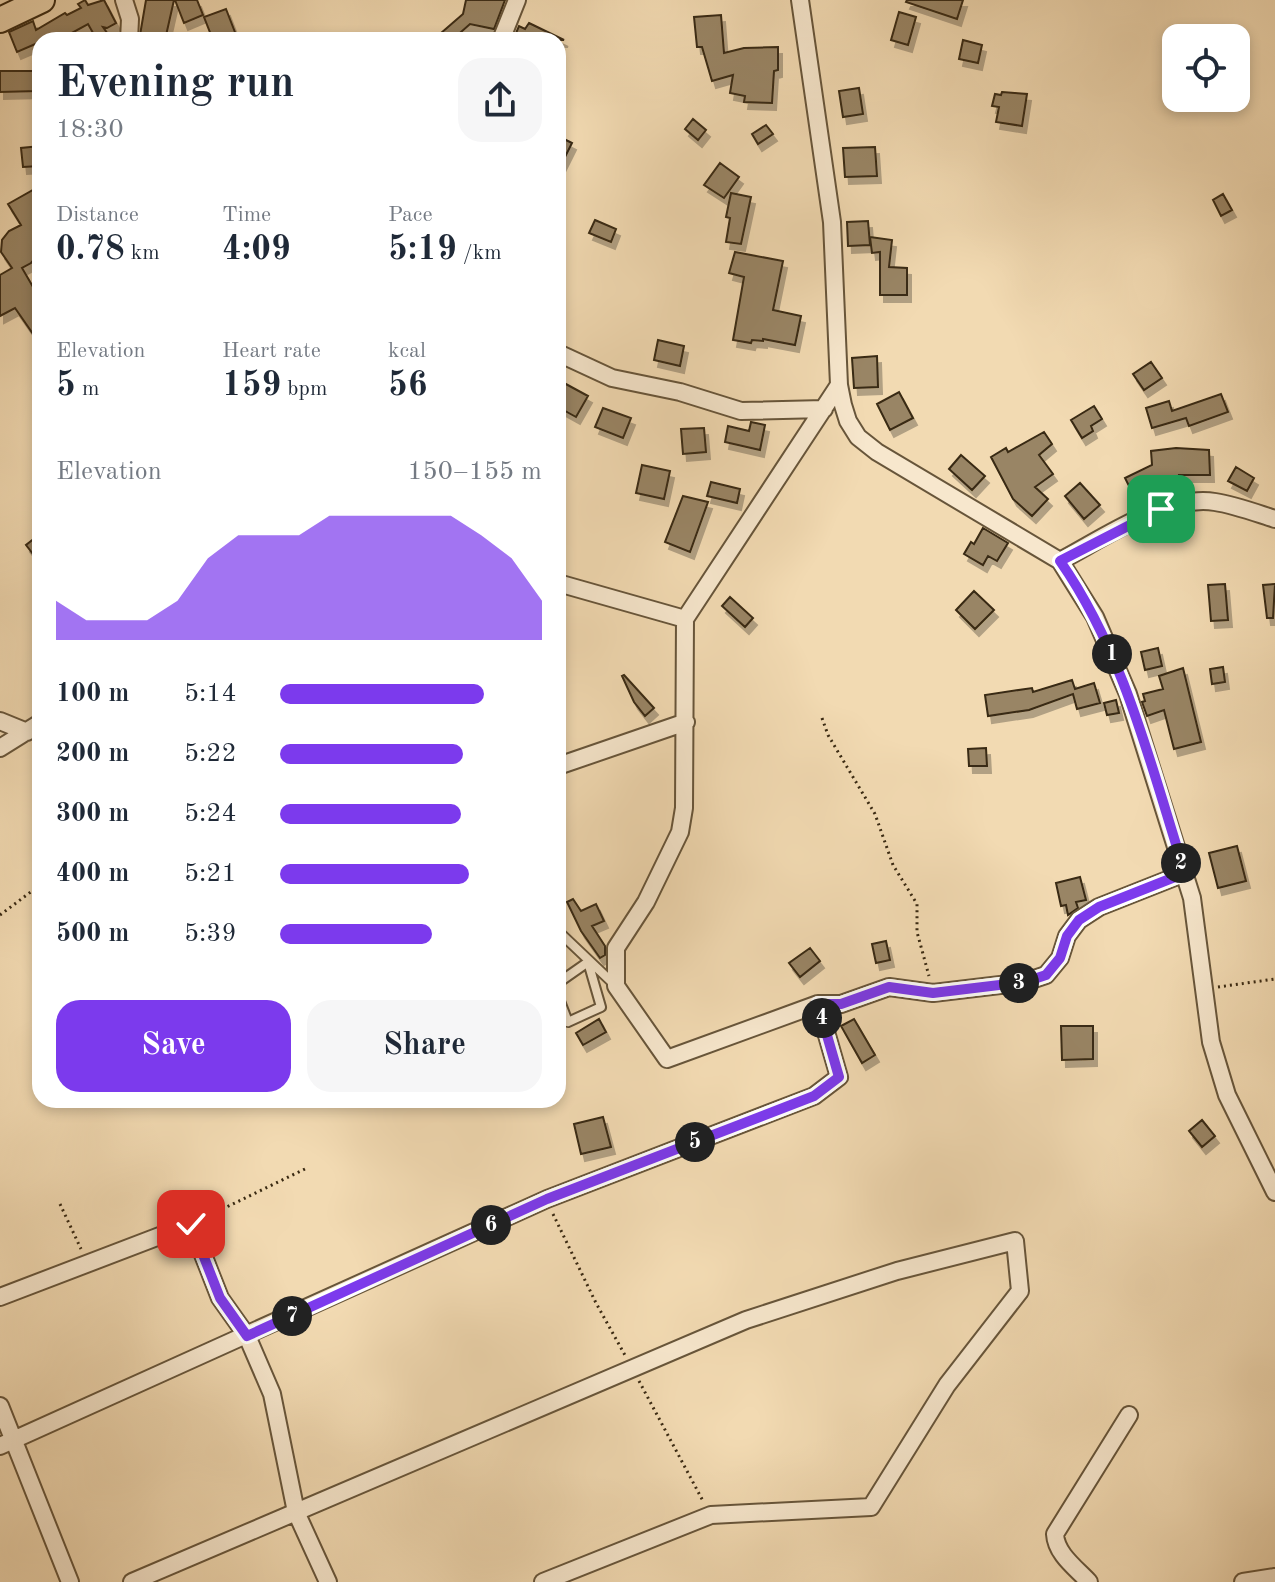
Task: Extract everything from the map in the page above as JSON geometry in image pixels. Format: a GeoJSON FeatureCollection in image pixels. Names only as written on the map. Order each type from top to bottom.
{"type":"FeatureCollection","features":[{"type":"Feature","properties":{"kind":"main road"},"geometry":{"type":"LineString","coordinates":[[0,20],[42,0]]}},
{"type":"Feature","properties":{"kind":"street"},"geometry":{"type":"LineString","coordinates":[[124,0],[130,19],[129,32]]}},
{"type":"Feature","properties":{"kind":"street"},"geometry":{"type":"LineString","coordinates":[[504,32],[517,0]]}},
{"type":"Feature","properties":{"kind":"street"},"geometry":{"type":"LineString","coordinates":[[800,0],[832,222],[839,385],[848,421],[858,437],[877,452],[1060,561],[1095,617],[1128,694],[1192,898],[1211,1042],[1227,1095],[1268,1161],[1275,1192]]}},
{"type":"Feature","properties":{"kind":"street"},"geometry":{"type":"LineString","coordinates":[[566,357],[612,378],[680,392],[741,411],[824,409]]}},
{"type":"Feature","properties":{"kind":"street"},"geometry":{"type":"LineString","coordinates":[[839,385],[685,619],[684,808],[680,832],[646,902],[616,948],[616,986],[667,1059],[818,1004],[841,1004],[889,987],[933,993],[1025,982],[1046,975],[1060,958],[1067,936],[1079,920],[1099,907],[1185,873]]}},
{"type":"Feature","properties":{"kind":"street"},"geometry":{"type":"LineString","coordinates":[[1060,561],[1161,509],[1187,503],[1213,501],[1275,519]]}},
{"type":"Feature","properties":{"kind":"street"},"geometry":{"type":"LineString","coordinates":[[566,585],[685,619]]}},
{"type":"Feature","properties":{"kind":"street"},"geometry":{"type":"LineString","coordinates":[[0,721],[32,727]]}},
{"type":"Feature","properties":{"kind":"street"},"geometry":{"type":"LineString","coordinates":[[566,763],[686,722]]}},
{"type":"Feature","properties":{"kind":"street"},"geometry":{"type":"LineString","coordinates":[[0,748],[32,728]]}},
{"type":"Feature","properties":{"kind":"street"},"geometry":{"type":"LineString","coordinates":[[7,1443],[547,1199],[814,1096],[839,1077],[818,1004]]}},
{"type":"Feature","properties":{"kind":"street"},"geometry":{"type":"LineString","coordinates":[[0,1297],[191,1224],[220,1298],[247,1336],[272,1394],[296,1512],[328,1582]]}},
{"type":"Feature","properties":{"kind":"street"},"geometry":{"type":"LineString","coordinates":[[132,1582],[746,1320],[897,1271],[1015,1241],[1020,1291],[947,1385],[871,1507],[711,1515],[543,1582]]}},
{"type":"Feature","properties":{"kind":"street"},"geometry":{"type":"LineString","coordinates":[[0,1406],[7,1443],[70,1582]]}},
{"type":"Feature","properties":{"kind":"street"},"geometry":{"type":"LineString","coordinates":[[1089,1582],[1061,1552],[1055,1534],[1129,1415]]}},
{"type":"Feature","properties":{"kind":"street"},"geometry":{"type":"LineString","coordinates":[[1243,1582],[1275,1577]]}},
{"type":"Feature","properties":{"kind":"lane"},"geometry":{"type":"LineString","coordinates":[[566,939],[616,986]]}},
{"type":"Feature","properties":{"kind":"lane"},"geometry":{"type":"LineString","coordinates":[[566,977],[588,962]]}},
{"type":"Feature","properties":{"kind":"lane"},"geometry":{"type":"LineString","coordinates":[[566,1017],[568,1022],[601,1007],[588,962]]}},
{"type":"Feature","properties":{"kind":"path"},"geometry":{"type":"LineString","coordinates":[[822,718],[828,735],[875,814],[893,865],[917,904],[917,932],[933,993]]}},
{"type":"Feature","properties":{"kind":"path"},"geometry":{"type":"LineString","coordinates":[[0,915],[32,891]]}},
{"type":"Feature","properties":{"kind":"path"},"geometry":{"type":"LineString","coordinates":[[1202,990],[1275,979]]}},
{"type":"Feature","properties":{"kind":"path"},"geometry":{"type":"LineString","coordinates":[[191,1224],[307,1168]]}},
{"type":"Feature","properties":{"kind":"path"},"geometry":{"type":"LineString","coordinates":[[60,1204],[88,1263]]}},
{"type":"Feature","properties":{"kind":"building"},"geometry":{"type":"Polygon","coordinates":[[[85,0],[88,5],[104,0],[116,23],[103,27],[106,32],[92,32],[88,24],[74,32],[32,32],[32,45],[17,52],[9,32],[33,21],[36,30],[65,13],[67,15],[81,8],[78,4],[85,0]]]}},
{"type":"Feature","properties":{"kind":"building"},"geometry":{"type":"Polygon","coordinates":[[[146,0],[174,0],[167,32],[141,32],[146,0]]]}},
{"type":"Feature","properties":{"kind":"building"},"geometry":{"type":"Polygon","coordinates":[[[175,0],[197,0],[203,15],[184,23],[175,0]]]}},
{"type":"Feature","properties":{"kind":"building"},"geometry":{"type":"Polygon","coordinates":[[[466,0],[505,0],[494,29],[470,24],[461,32],[442,32],[463,14],[466,0]]]}},
{"type":"Feature","properties":{"kind":"building"},"geometry":{"type":"Polygon","coordinates":[[[907,0],[963,0],[957,19],[907,0]]]}},
{"type":"Feature","properties":{"kind":"building"},"geometry":{"type":"Polygon","coordinates":[[[226,9],[235,32],[210,32],[204,17],[226,9]]]}},
{"type":"Feature","properties":{"kind":"building"},"geometry":{"type":"Polygon","coordinates":[[[899,12],[916,17],[908,45],[891,40],[899,12]]]}},
{"type":"Feature","properties":{"kind":"building"},"geometry":{"type":"Polygon","coordinates":[[[721,15],[724,53],[744,48],[778,47],[778,70],[774,71],[772,103],[744,102],[745,96],[730,93],[733,75],[712,81],[702,47],[697,47],[694,17],[721,15]]]}},
{"type":"Feature","properties":{"kind":"building"},"geometry":{"type":"Polygon","coordinates":[[[529,23],[548,32],[516,32],[519,26],[525,29],[529,23]]]}},
{"type":"Feature","properties":{"kind":"building"},"geometry":{"type":"Polygon","coordinates":[[[963,40],[982,45],[978,63],[959,59],[963,40]]]}},
{"type":"Feature","properties":{"kind":"building"},"geometry":{"type":"Polygon","coordinates":[[[0,71],[32,71],[32,91],[0,92],[0,71]]]}},
{"type":"Feature","properties":{"kind":"building"},"geometry":{"type":"Polygon","coordinates":[[[859,88],[863,114],[843,117],[839,91],[859,88]]]}},
{"type":"Feature","properties":{"kind":"building"},"geometry":{"type":"Polygon","coordinates":[[[1002,92],[1027,94],[1022,126],[996,122],[999,107],[992,106],[995,94],[1001,95],[1002,92]]]}},
{"type":"Feature","properties":{"kind":"building"},"geometry":{"type":"Polygon","coordinates":[[[693,119],[706,130],[698,140],[685,129],[693,119]]]}},
{"type":"Feature","properties":{"kind":"building"},"geometry":{"type":"Polygon","coordinates":[[[766,125],[773,134],[758,144],[752,134],[766,125]]]}},
{"type":"Feature","properties":{"kind":"building"},"geometry":{"type":"Polygon","coordinates":[[[566,140],[572,143],[566,155],[566,140]]]}},
{"type":"Feature","properties":{"kind":"building"},"geometry":{"type":"Polygon","coordinates":[[[32,147],[32,166],[23,167],[21,148],[32,147]]]}},
{"type":"Feature","properties":{"kind":"building"},"geometry":{"type":"Polygon","coordinates":[[[875,147],[877,176],[845,177],[843,148],[875,147]]]}},
{"type":"Feature","properties":{"kind":"building"},"geometry":{"type":"Polygon","coordinates":[[[720,163],[739,177],[724,198],[704,185],[720,163]]]}},
{"type":"Feature","properties":{"kind":"building"},"geometry":{"type":"Polygon","coordinates":[[[32,190],[32,262],[22,268],[32,285],[32,332],[15,308],[0,316],[0,275],[12,268],[1,252],[2,240],[9,231],[21,225],[8,204],[32,190]]]}},
{"type":"Feature","properties":{"kind":"building"},"geometry":{"type":"Polygon","coordinates":[[[731,193],[751,197],[741,244],[726,242],[730,218],[726,217],[731,193]]]}},
{"type":"Feature","properties":{"kind":"building"},"geometry":{"type":"Polygon","coordinates":[[[1223,194],[1232,210],[1221,216],[1213,200],[1223,194]]]}},
{"type":"Feature","properties":{"kind":"building"},"geometry":{"type":"Polygon","coordinates":[[[595,220],[616,229],[611,242],[589,233],[595,220]]]}},
{"type":"Feature","properties":{"kind":"building"},"geometry":{"type":"Polygon","coordinates":[[[868,221],[870,245],[848,246],[847,222],[868,221]]]}},
{"type":"Feature","properties":{"kind":"building"},"geometry":{"type":"Polygon","coordinates":[[[870,237],[892,240],[889,267],[907,268],[907,295],[880,295],[880,252],[872,253],[870,237]]]}},
{"type":"Feature","properties":{"kind":"building"},"geometry":{"type":"Polygon","coordinates":[[[735,252],[783,261],[773,310],[801,316],[795,345],[763,339],[752,340],[751,343],[733,340],[744,277],[729,273],[735,252]]]}},
{"type":"Feature","properties":{"kind":"building"},"geometry":{"type":"Polygon","coordinates":[[[658,340],[684,346],[680,366],[654,360],[658,340]]]}},
{"type":"Feature","properties":{"kind":"building"},"geometry":{"type":"Polygon","coordinates":[[[877,356],[878,387],[854,388],[852,358],[877,356]]]}},
{"type":"Feature","properties":{"kind":"building"},"geometry":{"type":"Polygon","coordinates":[[[1151,362],[1162,378],[1144,390],[1133,374],[1151,362]]]}},
{"type":"Feature","properties":{"kind":"building"},"geometry":{"type":"Polygon","coordinates":[[[566,384],[588,396],[576,417],[566,411],[566,384]]]}},
{"type":"Feature","properties":{"kind":"building"},"geometry":{"type":"Polygon","coordinates":[[[899,392],[913,418],[890,430],[877,404],[899,392]]]}},
{"type":"Feature","properties":{"kind":"building"},"geometry":{"type":"Polygon","coordinates":[[[1221,394],[1228,412],[1189,426],[1186,418],[1152,428],[1146,408],[1169,401],[1172,411],[1221,394]]]}},
{"type":"Feature","properties":{"kind":"building"},"geometry":{"type":"Polygon","coordinates":[[[1094,406],[1102,419],[1091,426],[1093,431],[1082,438],[1071,420],[1094,406]]]}},
{"type":"Feature","properties":{"kind":"building"},"geometry":{"type":"Polygon","coordinates":[[[603,408],[631,418],[623,438],[595,427],[603,408]]]}},
{"type":"Feature","properties":{"kind":"building"},"geometry":{"type":"Polygon","coordinates":[[[751,422],[765,425],[760,450],[725,442],[728,426],[749,431],[751,422]]]}},
{"type":"Feature","properties":{"kind":"building"},"geometry":{"type":"Polygon","coordinates":[[[704,428],[706,452],[683,454],[681,429],[704,428]]]}},
{"type":"Feature","properties":{"kind":"building"},"geometry":{"type":"Polygon","coordinates":[[[1044,432],[1052,444],[1039,455],[1053,474],[1035,487],[1048,499],[1032,516],[1013,499],[991,457],[1006,448],[1008,452],[1044,432]]]}},
{"type":"Feature","properties":{"kind":"building"},"geometry":{"type":"Polygon","coordinates":[[[1176,448],[1209,450],[1210,475],[1179,475],[1181,493],[1160,498],[1158,489],[1136,500],[1125,478],[1152,465],[1151,451],[1176,448]]]}},
{"type":"Feature","properties":{"kind":"building"},"geometry":{"type":"Polygon","coordinates":[[[961,455],[985,476],[972,490],[949,469],[961,455]]]}},
{"type":"Feature","properties":{"kind":"building"},"geometry":{"type":"Polygon","coordinates":[[[642,465],[670,471],[664,499],[636,493],[642,465]]]}},
{"type":"Feature","properties":{"kind":"building"},"geometry":{"type":"Polygon","coordinates":[[[1236,467],[1254,478],[1247,491],[1228,481],[1236,467]]]}},
{"type":"Feature","properties":{"kind":"building"},"geometry":{"type":"Polygon","coordinates":[[[711,482],[740,489],[737,503],[707,496],[711,482]]]}},
{"type":"Feature","properties":{"kind":"building"},"geometry":{"type":"Polygon","coordinates":[[[1080,483],[1100,505],[1084,519],[1065,496],[1080,483]]]}},
{"type":"Feature","properties":{"kind":"building"},"geometry":{"type":"Polygon","coordinates":[[[683,496],[708,502],[690,552],[665,542],[683,496]]]}},
{"type":"Feature","properties":{"kind":"building"},"geometry":{"type":"Polygon","coordinates":[[[983,528],[1008,543],[997,561],[988,556],[983,565],[964,554],[983,528]]]}},
{"type":"Feature","properties":{"kind":"building"},"geometry":{"type":"Polygon","coordinates":[[[1225,584],[1228,620],[1211,621],[1208,585],[1225,584]]]}},
{"type":"Feature","properties":{"kind":"building"},"geometry":{"type":"Polygon","coordinates":[[[1275,584],[1273,618],[1267,618],[1263,585],[1275,584]]]}},
{"type":"Feature","properties":{"kind":"building"},"geometry":{"type":"Polygon","coordinates":[[[974,591],[994,610],[975,629],[956,610],[974,591]]]}},
{"type":"Feature","properties":{"kind":"building"},"geometry":{"type":"Polygon","coordinates":[[[730,597],[753,618],[745,627],[722,606],[730,597]]]}},
{"type":"Feature","properties":{"kind":"building"},"geometry":{"type":"Polygon","coordinates":[[[1158,648],[1162,666],[1145,670],[1141,652],[1158,648]]]}},
{"type":"Feature","properties":{"kind":"building"},"geometry":{"type":"Polygon","coordinates":[[[1223,667],[1225,682],[1212,684],[1210,669],[1223,667]]]}},
{"type":"Feature","properties":{"kind":"building"},"geometry":{"type":"Polygon","coordinates":[[[1183,668],[1201,742],[1174,749],[1164,710],[1147,716],[1142,702],[1145,701],[1143,694],[1163,689],[1159,676],[1183,668]]]}},
{"type":"Feature","properties":{"kind":"building"},"geometry":{"type":"Polygon","coordinates":[[[624,675],[654,708],[645,716],[634,702],[624,675]]]}},
{"type":"Feature","properties":{"kind":"building"},"geometry":{"type":"Polygon","coordinates":[[[1072,680],[1075,689],[1094,683],[1100,703],[1077,709],[1073,694],[1029,710],[988,716],[985,695],[1032,688],[1033,692],[1072,680]]]}},
{"type":"Feature","properties":{"kind":"building"},"geometry":{"type":"Polygon","coordinates":[[[1116,700],[1119,713],[1107,715],[1104,703],[1116,700]]]}},
{"type":"Feature","properties":{"kind":"building"},"geometry":{"type":"Polygon","coordinates":[[[986,748],[987,766],[969,766],[968,749],[986,748]]]}},
{"type":"Feature","properties":{"kind":"building"},"geometry":{"type":"Polygon","coordinates":[[[1237,846],[1246,881],[1218,888],[1209,853],[1237,846]]]}},
{"type":"Feature","properties":{"kind":"building"},"geometry":{"type":"Polygon","coordinates":[[[1080,877],[1086,900],[1076,902],[1078,908],[1068,915],[1066,905],[1061,906],[1056,883],[1080,877]]]}},
{"type":"Feature","properties":{"kind":"building"},"geometry":{"type":"Polygon","coordinates":[[[573,899],[581,911],[596,904],[604,921],[592,926],[605,946],[605,955],[600,958],[581,931],[567,902],[573,899]]]}},
{"type":"Feature","properties":{"kind":"building"},"geometry":{"type":"Polygon","coordinates":[[[886,941],[890,960],[876,963],[872,944],[886,941]]]}},
{"type":"Feature","properties":{"kind":"building"},"geometry":{"type":"Polygon","coordinates":[[[810,948],[820,961],[800,977],[789,963],[810,948]]]}},
{"type":"Feature","properties":{"kind":"building"},"geometry":{"type":"Polygon","coordinates":[[[599,1019],[606,1032],[583,1045],[576,1033],[599,1019]]]}},
{"type":"Feature","properties":{"kind":"building"},"geometry":{"type":"Polygon","coordinates":[[[854,1019],[875,1055],[862,1063],[841,1026],[854,1019]]]}},
{"type":"Feature","properties":{"kind":"building"},"geometry":{"type":"Polygon","coordinates":[[[1061,1026],[1093,1026],[1093,1059],[1062,1060],[1061,1026]]]}},
{"type":"Feature","properties":{"kind":"building"},"geometry":{"type":"Polygon","coordinates":[[[603,1117],[611,1147],[581,1154],[574,1124],[603,1117]]]}},
{"type":"Feature","properties":{"kind":"building"},"geometry":{"type":"Polygon","coordinates":[[[1202,1120],[1215,1136],[1202,1147],[1189,1131],[1202,1120]]]}},
{"type":"Feature","properties":{"kind":"route"},"geometry":{"type":"LineString","coordinates":[[191,1224],[220,1298],[247,1336],[547,1199],[814,1096],[839,1077],[818,1004],[841,1004],[889,987],[933,993],[1025,982],[1046,975],[1060,958],[1067,936],[1079,920],[1099,907],[1185,873],[1113,656],[1095,617],[1060,561],[1161,509]]}}]}
